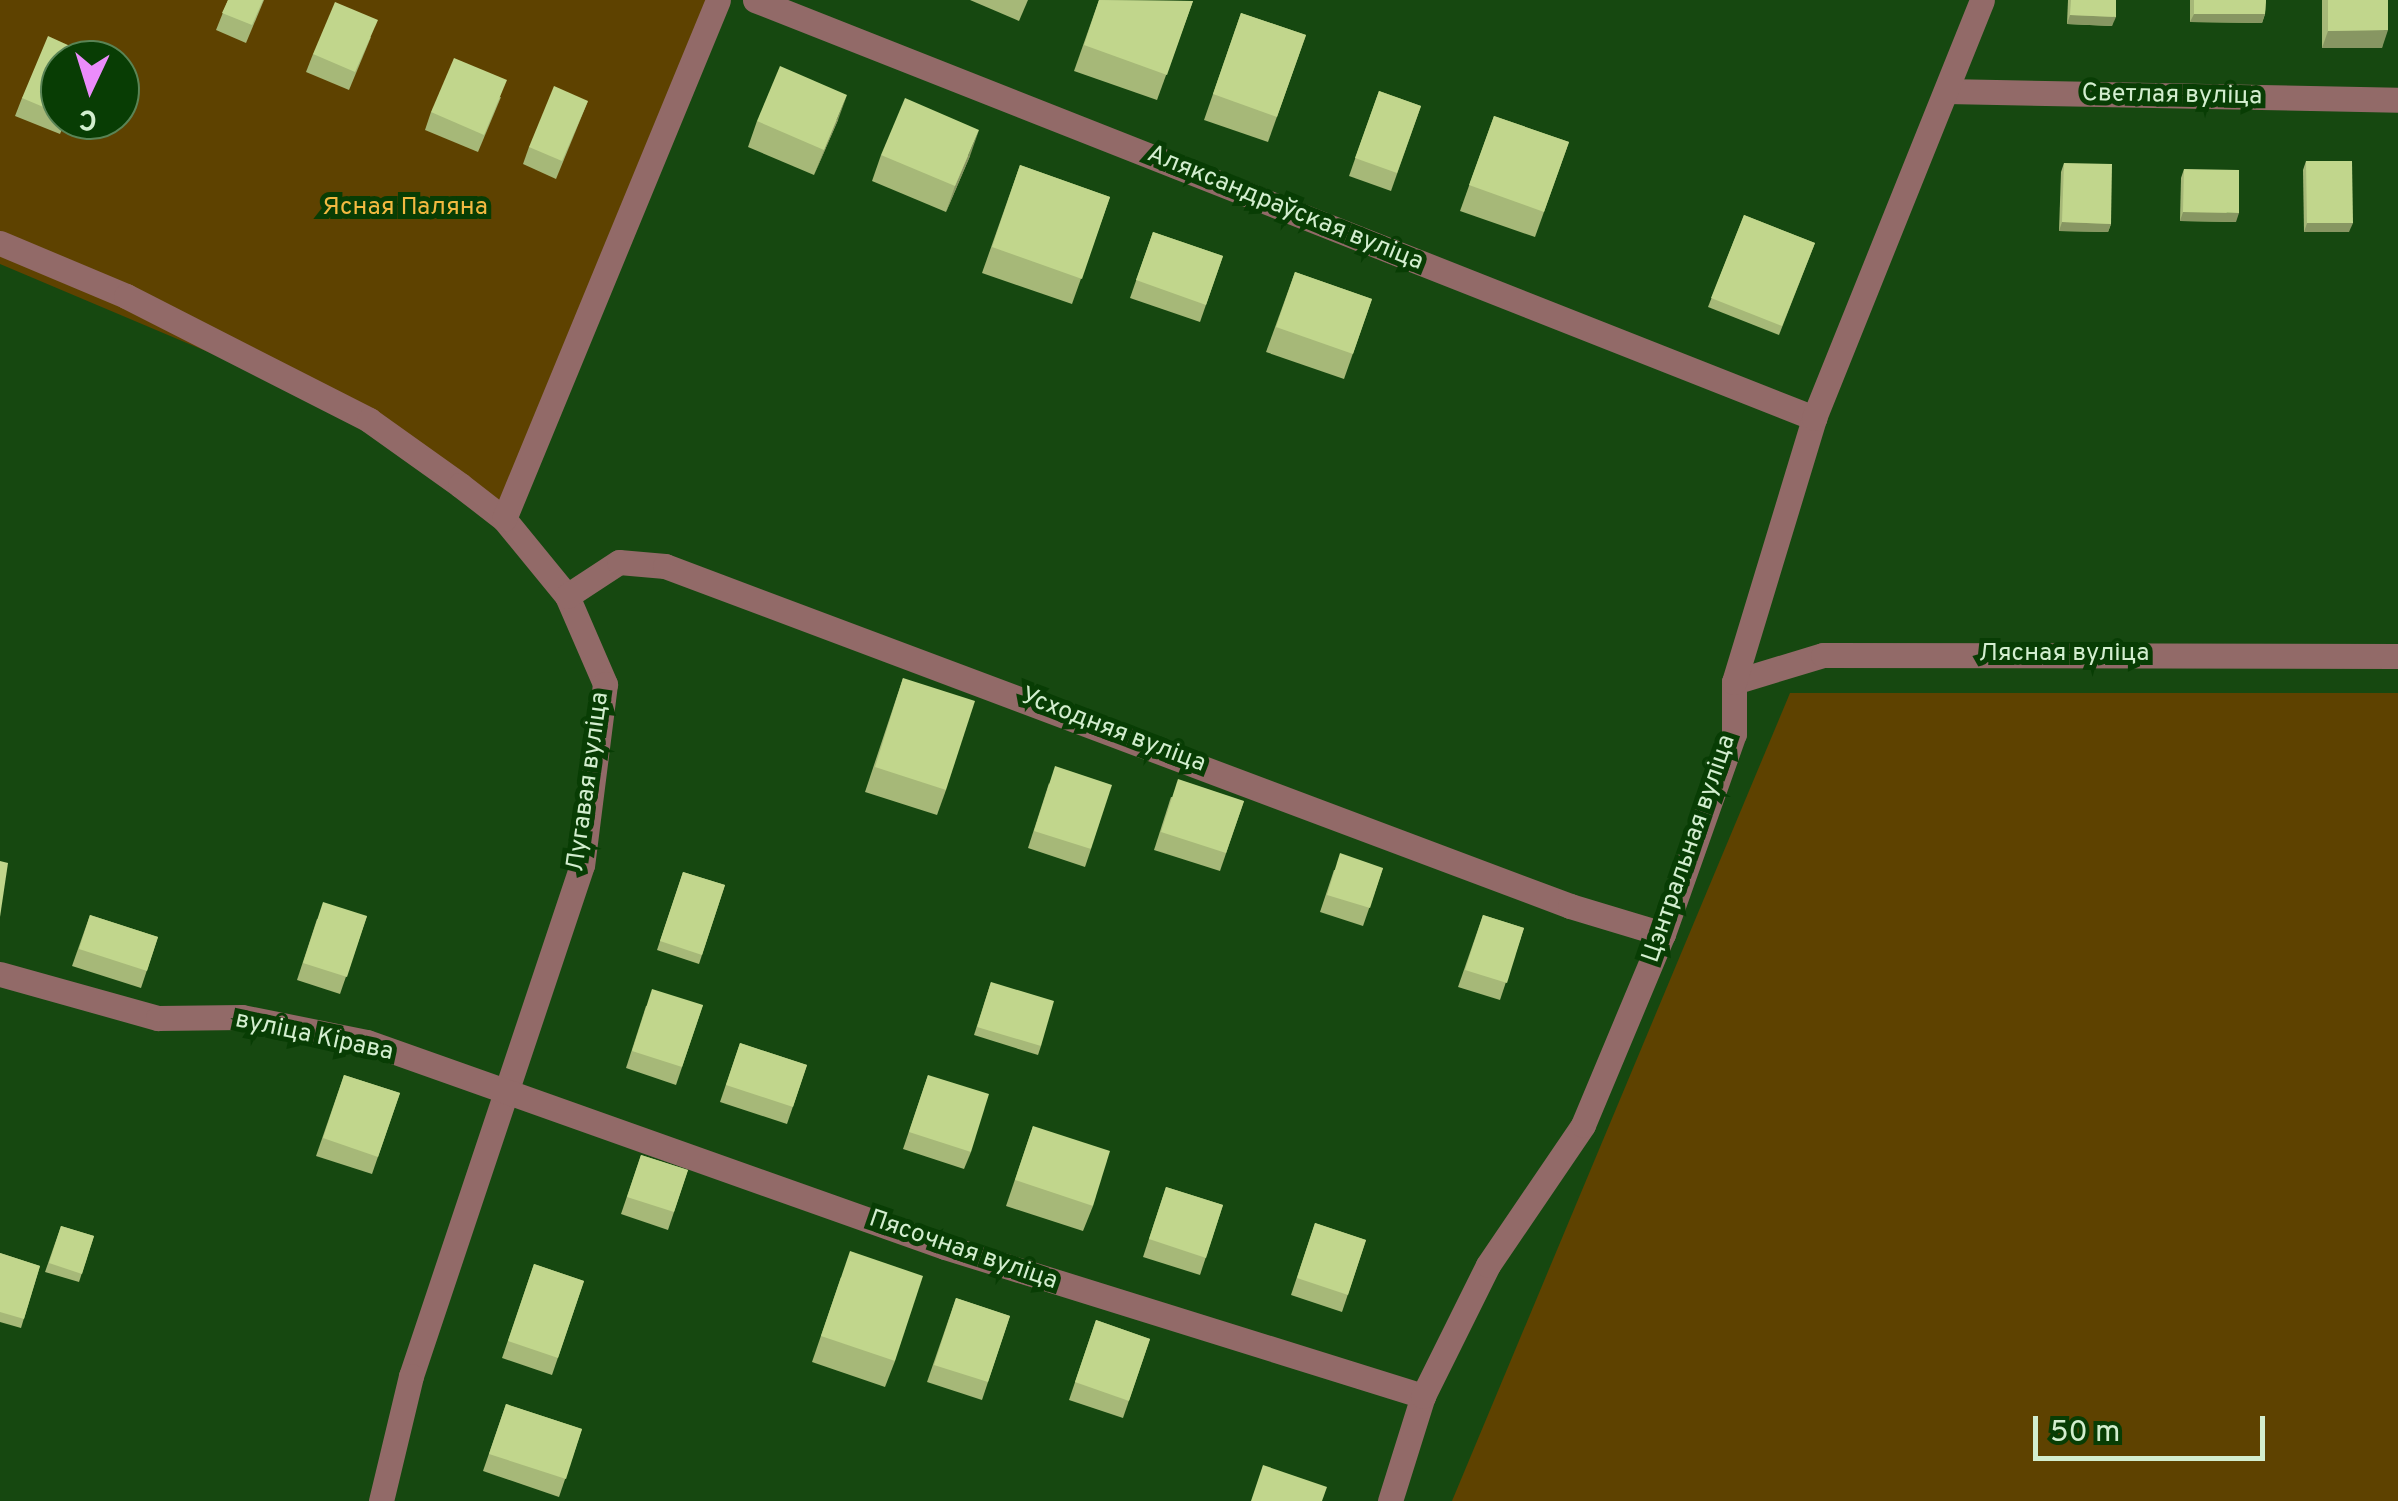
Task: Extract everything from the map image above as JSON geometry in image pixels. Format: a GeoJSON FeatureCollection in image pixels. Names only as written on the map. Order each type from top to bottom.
{"type":"FeatureCollection","features":[{"type":"Feature","properties":{"kind":"street"},"geometry":{"type":"LineString","coordinates":[[504,519],[718,0]]}},
{"type":"Feature","properties":{"kind":"street","name":"Аляксандраўская вуліца"},"geometry":{"type":"LineString","coordinates":[[755,0],[1814,418]]}},
{"type":"Feature","properties":{"kind":"street","name":"Цэнтральная вуліца"},"geometry":{"type":"LineString","coordinates":[[1390,1501],[1423,1396],[1488,1265],[1583,1125],[1662,934],[1734,734],[1734,682],[1814,418],[1982,0]]}},
{"type":"Feature","properties":{"kind":"street","name":"Светлая вуліца"},"geometry":{"type":"LineString","coordinates":[[1946,91],[2398,100]]}},
{"type":"Feature","properties":{"kind":"street","name":"Лугавая вуліца"},"geometry":{"type":"LineString","coordinates":[[0,243],[126,296],[368,420],[504,519],[566,596],[604,684],[582,866],[411,1376],[381,1501]]}},
{"type":"Feature","properties":{"kind":"street","name":"Усходняя вуліца"},"geometry":{"type":"LineString","coordinates":[[566,596],[619,562],[665,566],[1570,906],[1662,934]]}},
{"type":"Feature","properties":{"kind":"street","name":"Лясная вуліца"},"geometry":{"type":"LineString","coordinates":[[1734,682],[1823,655],[2398,656]]}},
{"type":"Feature","properties":{"kind":"street","name":"вуліца Кірава"},"geometry":{"type":"LineString","coordinates":[[0,974],[158,1018],[242,1017],[368,1042],[508,1092]]}},
{"type":"Feature","properties":{"kind":"street","name":"Пясочная вуліца"},"geometry":{"type":"LineString","coordinates":[[508,1092],[945,1247],[1423,1396]]}},
{"type":"Feature","properties":{"kind":"green space","name":"Ясная Паляна"},"geometry":{"type":"Polygon","coordinates":[[[0,0],[718,0],[504,519],[369,420],[0,264],[0,0]]]}},
{"type":"Feature","properties":{"kind":"green space"},"geometry":{"type":"Polygon","coordinates":[[[1790,693],[2398,693],[2398,1501],[1452,1501],[1790,693]]]}},
{"type":"Feature","properties":{"kind":"building"},"geometry":{"type":"Polygon","coordinates":[[[228,0],[263,0],[252,25],[222,13],[228,0]]]}},
{"type":"Feature","properties":{"kind":"building"},"geometry":{"type":"Polygon","coordinates":[[[1099,0],[1193,1],[1167,75],[1084,45],[1099,0]]]}},
{"type":"Feature","properties":{"kind":"building"},"geometry":{"type":"Polygon","coordinates":[[[2071,0],[2116,0],[2116,17],[2070,15],[2071,0]]]}},
{"type":"Feature","properties":{"kind":"building"},"geometry":{"type":"Polygon","coordinates":[[[2194,0],[2266,0],[2265,14],[2194,14],[2194,0]]]}},
{"type":"Feature","properties":{"kind":"building"},"geometry":{"type":"Polygon","coordinates":[[[2328,0],[2388,0],[2388,30],[2328,31],[2328,0]]]}},
{"type":"Feature","properties":{"kind":"building"},"geometry":{"type":"Polygon","coordinates":[[[335,2],[378,20],[355,72],[313,54],[335,2]]]}},
{"type":"Feature","properties":{"kind":"building"},"geometry":{"type":"Polygon","coordinates":[[[1241,13],[1306,35],[1277,117],[1213,94],[1241,13]]]}},
{"type":"Feature","properties":{"kind":"building"},"geometry":{"type":"Polygon","coordinates":[[[40,55],[40,106],[22,98],[40,55]]]}},
{"type":"Feature","properties":{"kind":"building"},"geometry":{"type":"Polygon","coordinates":[[[454,58],[507,80],[484,135],[431,112],[454,58]]]}},
{"type":"Feature","properties":{"kind":"building"},"geometry":{"type":"Polygon","coordinates":[[[780,66],[847,95],[824,150],[757,121],[780,66]]]}},
{"type":"Feature","properties":{"kind":"building"},"geometry":{"type":"Polygon","coordinates":[[[554,86],[588,101],[562,161],[529,147],[554,86]]]}},
{"type":"Feature","properties":{"kind":"building"},"geometry":{"type":"Polygon","coordinates":[[[1379,91],[1421,106],[1397,173],[1355,158],[1379,91]]]}},
{"type":"Feature","properties":{"kind":"building"},"geometry":{"type":"Polygon","coordinates":[[[905,98],[979,130],[955,186],[881,155],[905,98]]]}},
{"type":"Feature","properties":{"kind":"building"},"geometry":{"type":"Polygon","coordinates":[[[1494,116],[1569,142],[1544,212],[1469,185],[1494,116]]]}},
{"type":"Feature","properties":{"kind":"building"},"geometry":{"type":"Polygon","coordinates":[[[2306,161],[2352,161],[2353,223],[2307,223],[2306,161]]]}},
{"type":"Feature","properties":{"kind":"building"},"geometry":{"type":"Polygon","coordinates":[[[2064,163],[2112,164],[2111,224],[2062,222],[2064,163]]]}},
{"type":"Feature","properties":{"kind":"building"},"geometry":{"type":"Polygon","coordinates":[[[1020,165],[1110,197],[1082,279],[992,247],[1020,165]]]}},
{"type":"Feature","properties":{"kind":"building"},"geometry":{"type":"Polygon","coordinates":[[[2184,169],[2239,170],[2239,213],[2183,212],[2184,169]]]}},
{"type":"Feature","properties":{"kind":"building"},"geometry":{"type":"Polygon","coordinates":[[[1744,215],[1815,243],[1782,326],[1711,298],[1744,215]]]}},
{"type":"Feature","properties":{"kind":"building"},"geometry":{"type":"Polygon","coordinates":[[[1153,232],[1223,256],[1206,305],[1136,280],[1153,232]]]}},
{"type":"Feature","properties":{"kind":"building"},"geometry":{"type":"Polygon","coordinates":[[[1295,272],[1372,299],[1353,354],[1276,327],[1295,272]]]}},
{"type":"Feature","properties":{"kind":"building"},"geometry":{"type":"Polygon","coordinates":[[[903,678],[975,701],[946,790],[875,767],[903,678]]]}},
{"type":"Feature","properties":{"kind":"building"},"geometry":{"type":"Polygon","coordinates":[[[1055,766],[1112,785],[1091,849],[1034,831],[1055,766]]]}},
{"type":"Feature","properties":{"kind":"building"},"geometry":{"type":"Polygon","coordinates":[[[1178,779],[1244,801],[1226,853],[1161,832],[1178,779]]]}},
{"type":"Feature","properties":{"kind":"building"},"geometry":{"type":"Polygon","coordinates":[[[1340,853],[1383,868],[1370,908],[1327,895],[1340,853]]]}},
{"type":"Feature","properties":{"kind":"building"},"geometry":{"type":"Polygon","coordinates":[[[0,861],[8,863],[0,917],[0,861]]]}},
{"type":"Feature","properties":{"kind":"building"},"geometry":{"type":"Polygon","coordinates":[[[683,872],[725,885],[702,955],[660,941],[683,872]]]}},
{"type":"Feature","properties":{"kind":"building"},"geometry":{"type":"Polygon","coordinates":[[[323,902],[367,916],[347,977],[303,963],[323,902]]]}},
{"type":"Feature","properties":{"kind":"building"},"geometry":{"type":"Polygon","coordinates":[[[90,915],[158,937],[147,971],[79,949],[90,915]]]}},
{"type":"Feature","properties":{"kind":"building"},"geometry":{"type":"Polygon","coordinates":[[[1483,915],[1524,928],[1507,983],[1465,970],[1483,915]]]}},
{"type":"Feature","properties":{"kind":"building"},"geometry":{"type":"Polygon","coordinates":[[[991,982],[1054,1001],[1041,1046],[977,1027],[991,982]]]}},
{"type":"Feature","properties":{"kind":"building"},"geometry":{"type":"Polygon","coordinates":[[[652,989],[703,1005],[682,1067],[632,1051],[652,989]]]}},
{"type":"Feature","properties":{"kind":"building"},"geometry":{"type":"Polygon","coordinates":[[[740,1043],[807,1065],[793,1107],[726,1085],[740,1043]]]}},
{"type":"Feature","properties":{"kind":"building"},"geometry":{"type":"Polygon","coordinates":[[[344,1075],[400,1093],[378,1157],[323,1138],[344,1075]]]}},
{"type":"Feature","properties":{"kind":"building"},"geometry":{"type":"Polygon","coordinates":[[[928,1075],[989,1094],[971,1152],[909,1132],[928,1075]]]}},
{"type":"Feature","properties":{"kind":"building"},"geometry":{"type":"Polygon","coordinates":[[[1033,1126],[1110,1151],[1093,1206],[1015,1180],[1033,1126]]]}},
{"type":"Feature","properties":{"kind":"building"},"geometry":{"type":"Polygon","coordinates":[[[641,1155],[688,1170],[674,1212],[627,1197],[641,1155]]]}},
{"type":"Feature","properties":{"kind":"building"},"geometry":{"type":"Polygon","coordinates":[[[1166,1187],[1223,1205],[1206,1258],[1149,1239],[1166,1187]]]}},
{"type":"Feature","properties":{"kind":"building"},"geometry":{"type":"Polygon","coordinates":[[[1315,1223],[1366,1240],[1348,1295],[1297,1278],[1315,1223]]]}},
{"type":"Feature","properties":{"kind":"building"},"geometry":{"type":"Polygon","coordinates":[[[61,1226],[94,1236],[82,1274],[49,1263],[61,1226]]]}},
{"type":"Feature","properties":{"kind":"building"},"geometry":{"type":"Polygon","coordinates":[[[850,1251],[923,1276],[895,1361],[821,1336],[850,1251]]]}},
{"type":"Feature","properties":{"kind":"building"},"geometry":{"type":"Polygon","coordinates":[[[0,1253],[40,1266],[24,1319],[0,1312],[0,1253]]]}},
{"type":"Feature","properties":{"kind":"building"},"geometry":{"type":"Polygon","coordinates":[[[534,1264],[584,1281],[558,1358],[508,1341],[534,1264]]]}},
{"type":"Feature","properties":{"kind":"building"},"geometry":{"type":"Polygon","coordinates":[[[956,1298],[1010,1316],[988,1382],[934,1365],[956,1298]]]}},
{"type":"Feature","properties":{"kind":"building"},"geometry":{"type":"Polygon","coordinates":[[[1096,1320],[1150,1339],[1129,1401],[1075,1382],[1096,1320]]]}},
{"type":"Feature","properties":{"kind":"building"},"geometry":{"type":"Polygon","coordinates":[[[506,1404],[582,1429],[566,1479],[489,1454],[506,1404]]]}},
{"type":"Feature","properties":{"kind":"building"},"geometry":{"type":"Polygon","coordinates":[[[1263,1465],[1327,1487],[1322,1501],[1251,1501],[1263,1465]]]}}]}
